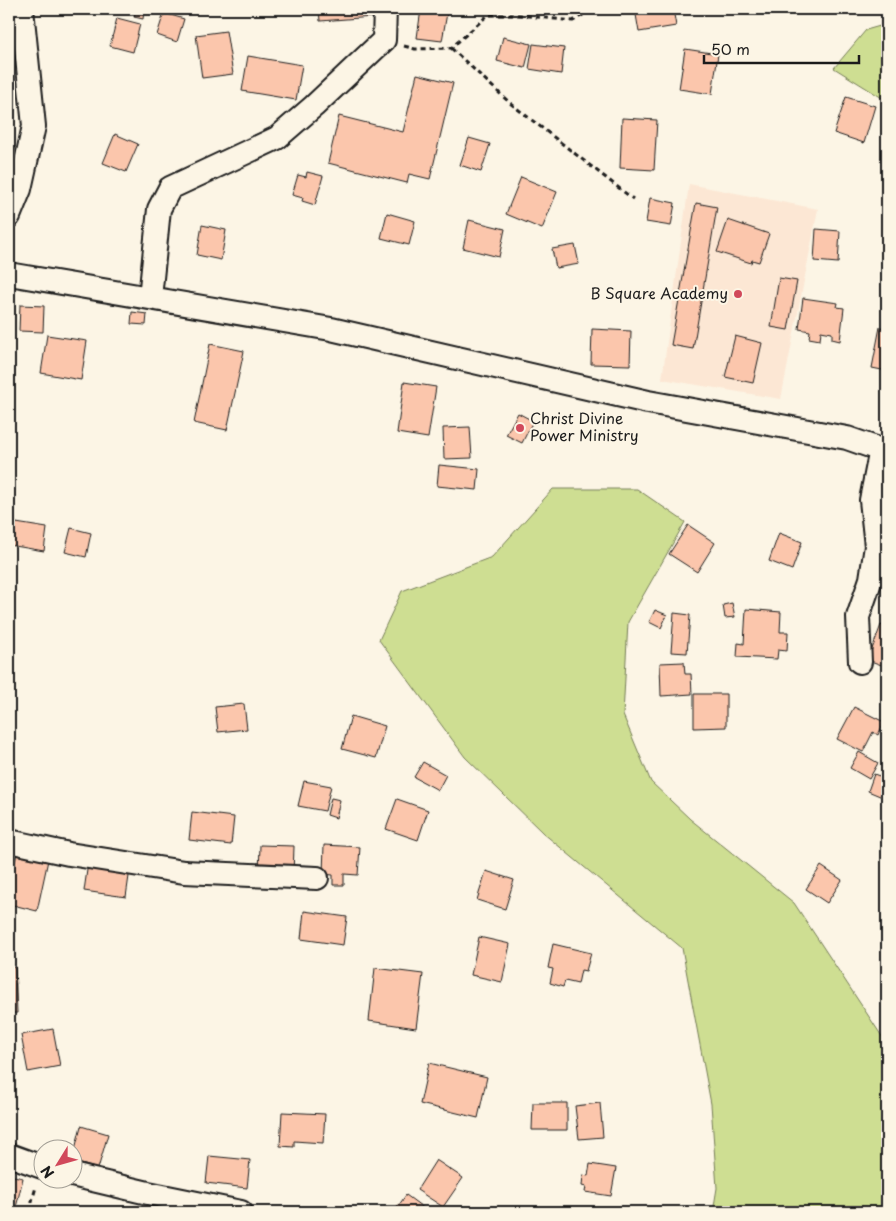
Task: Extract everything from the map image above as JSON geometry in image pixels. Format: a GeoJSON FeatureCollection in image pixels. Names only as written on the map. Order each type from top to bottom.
{"type":"FeatureCollection","features":[{"type":"Feature","properties":{"kind":"street"},"geometry":{"type":"LineString","coordinates":[[9,216],[20,188],[34,126],[22,9]]}},
{"type":"Feature","properties":{"kind":"street"},"geometry":{"type":"LineString","coordinates":[[150,298],[159,209],[170,188],[277,138],[384,40],[385,9]]}},
{"type":"Feature","properties":{"kind":"street"},"geometry":{"type":"LineString","coordinates":[[9,274],[331,329],[648,402],[847,438],[884,451],[871,500],[876,546],[871,579],[858,617],[860,662]]}},
{"type":"Feature","properties":{"kind":"street"},"geometry":{"type":"LineString","coordinates":[[9,841],[69,854],[184,872],[317,878]]}},
{"type":"Feature","properties":{"kind":"street"},"geometry":{"type":"LineString","coordinates":[[9,1154],[32,1163]]}},
{"type":"Feature","properties":{"kind":"street"},"geometry":{"type":"LineString","coordinates":[[82,1177],[241,1212]]}},
{"type":"Feature","properties":{"kind":"path"},"geometry":{"type":"LineString","coordinates":[[384,40],[415,48],[451,48],[488,15],[519,15],[573,21],[593,9]]}},
{"type":"Feature","properties":{"kind":"path"},"geometry":{"type":"LineString","coordinates":[[451,48],[510,103],[634,199]]}},
{"type":"Feature","properties":{"kind":"shaded area","name":"B Square Academy"},"geometry":{"type":"Polygon","coordinates":[[[689,184],[818,209],[781,399],[662,379],[689,184]]]}},
{"type":"Feature","properties":{"kind":"green space"},"geometry":{"type":"Polygon","coordinates":[[[887,24],[887,101],[834,68],[866,30],[887,24]]]}},
{"type":"Feature","properties":{"kind":"green space"},"geometry":{"type":"Polygon","coordinates":[[[553,489],[637,489],[685,522],[628,622],[623,715],[651,782],[690,819],[794,903],[887,1044],[887,1212],[713,1212],[717,1188],[711,1104],[682,948],[543,833],[465,757],[379,640],[402,591],[492,557],[553,489]]]}},
{"type":"Feature","properties":{"kind":"building"},"geometry":{"type":"Polygon","coordinates":[[[136,9],[156,9],[155,13],[144,11],[143,19],[134,17],[136,9]]]}},
{"type":"Feature","properties":{"kind":"building"},"geometry":{"type":"Polygon","coordinates":[[[319,9],[372,9],[373,17],[320,21],[319,9]]]}},
{"type":"Feature","properties":{"kind":"building"},"geometry":{"type":"Polygon","coordinates":[[[421,9],[447,13],[442,41],[417,38],[421,9]]]}},
{"type":"Feature","properties":{"kind":"building"},"geometry":{"type":"Polygon","coordinates":[[[572,9],[572,12],[540,10],[572,9]]]}},
{"type":"Feature","properties":{"kind":"building"},"geometry":{"type":"Polygon","coordinates":[[[635,9],[673,9],[676,26],[639,32],[635,9]]]}},
{"type":"Feature","properties":{"kind":"building"},"geometry":{"type":"Polygon","coordinates":[[[875,9],[887,9],[887,13],[875,13],[875,9]]]}},
{"type":"Feature","properties":{"kind":"building"},"geometry":{"type":"Polygon","coordinates":[[[164,13],[184,19],[177,42],[157,35],[164,13]]]}},
{"type":"Feature","properties":{"kind":"building"},"geometry":{"type":"Polygon","coordinates":[[[117,18],[140,24],[133,52],[110,46],[117,18]]]}},
{"type":"Feature","properties":{"kind":"building"},"geometry":{"type":"Polygon","coordinates":[[[226,31],[233,74],[202,78],[196,35],[226,31]]]}},
{"type":"Feature","properties":{"kind":"building"},"geometry":{"type":"Polygon","coordinates":[[[503,37],[531,44],[525,68],[497,61],[503,37]]]}},
{"type":"Feature","properties":{"kind":"building"},"geometry":{"type":"Polygon","coordinates":[[[533,44],[564,48],[561,74],[529,69],[533,44]]]}},
{"type":"Feature","properties":{"kind":"building"},"geometry":{"type":"Polygon","coordinates":[[[685,49],[718,54],[712,94],[679,89],[685,49]]]}},
{"type":"Feature","properties":{"kind":"building"},"geometry":{"type":"Polygon","coordinates":[[[248,56],[302,65],[296,100],[242,91],[248,56]]]}},
{"type":"Feature","properties":{"kind":"building"},"geometry":{"type":"Polygon","coordinates":[[[417,74],[453,83],[430,179],[409,174],[407,183],[328,163],[339,116],[403,132],[417,74]]]}},
{"type":"Feature","properties":{"kind":"building"},"geometry":{"type":"Polygon","coordinates":[[[846,97],[875,106],[864,143],[834,133],[846,97]]]}},
{"type":"Feature","properties":{"kind":"building"},"geometry":{"type":"Polygon","coordinates":[[[622,118],[657,120],[654,170],[620,168],[622,118]]]}},
{"type":"Feature","properties":{"kind":"building"},"geometry":{"type":"Polygon","coordinates":[[[115,134],[138,144],[126,172],[103,163],[115,134]]]}},
{"type":"Feature","properties":{"kind":"building"},"geometry":{"type":"Polygon","coordinates":[[[469,138],[490,144],[481,172],[460,165],[469,138]]]}},
{"type":"Feature","properties":{"kind":"building"},"geometry":{"type":"Polygon","coordinates":[[[307,172],[323,176],[315,205],[302,201],[303,198],[292,195],[298,175],[306,177],[307,172]]]}},
{"type":"Feature","properties":{"kind":"building"},"geometry":{"type":"Polygon","coordinates":[[[521,177],[557,192],[542,229],[506,214],[521,177]]]}},
{"type":"Feature","properties":{"kind":"building"},"geometry":{"type":"Polygon","coordinates":[[[650,198],[675,203],[671,226],[646,222],[650,198]]]}},
{"type":"Feature","properties":{"kind":"building"},"geometry":{"type":"Polygon","coordinates":[[[696,203],[717,207],[693,349],[671,345],[696,203]]]}},
{"type":"Feature","properties":{"kind":"building"},"geometry":{"type":"Polygon","coordinates":[[[387,213],[415,221],[409,245],[381,238],[387,213]]]}},
{"type":"Feature","properties":{"kind":"building"},"geometry":{"type":"Polygon","coordinates":[[[469,220],[505,229],[499,257],[463,248],[469,220]]]}},
{"type":"Feature","properties":{"kind":"building"},"geometry":{"type":"Polygon","coordinates":[[[728,220],[769,234],[759,262],[752,260],[751,263],[717,252],[728,220]]]}},
{"type":"Feature","properties":{"kind":"building"},"geometry":{"type":"Polygon","coordinates":[[[202,225],[226,230],[221,260],[197,255],[202,225]]]}},
{"type":"Feature","properties":{"kind":"building"},"geometry":{"type":"Polygon","coordinates":[[[816,229],[840,231],[838,263],[814,261],[816,229]]]}},
{"type":"Feature","properties":{"kind":"building"},"geometry":{"type":"Polygon","coordinates":[[[575,245],[579,264],[556,268],[552,249],[575,245]]]}},
{"type":"Feature","properties":{"kind":"building"},"geometry":{"type":"Polygon","coordinates":[[[779,278],[797,281],[788,330],[771,327],[779,278]]]}},
{"type":"Feature","properties":{"kind":"building"},"geometry":{"type":"Polygon","coordinates":[[[803,298],[838,303],[837,307],[844,308],[840,341],[832,339],[832,333],[821,331],[820,340],[809,338],[810,331],[799,329],[803,298]]]}},
{"type":"Feature","properties":{"kind":"building"},"geometry":{"type":"Polygon","coordinates":[[[20,305],[44,306],[43,332],[19,331],[20,305]]]}},
{"type":"Feature","properties":{"kind":"building"},"geometry":{"type":"Polygon","coordinates":[[[132,312],[147,314],[146,325],[131,324],[132,312]]]}},
{"type":"Feature","properties":{"kind":"building"},"geometry":{"type":"Polygon","coordinates":[[[880,327],[887,328],[887,371],[872,368],[880,327]]]}},
{"type":"Feature","properties":{"kind":"building"},"geometry":{"type":"Polygon","coordinates":[[[592,329],[631,331],[630,365],[591,364],[592,329]]]}},
{"type":"Feature","properties":{"kind":"building"},"geometry":{"type":"Polygon","coordinates":[[[47,335],[87,341],[81,380],[41,373],[47,335]]]}},
{"type":"Feature","properties":{"kind":"building"},"geometry":{"type":"Polygon","coordinates":[[[735,336],[762,343],[753,383],[725,377],[735,336]]]}},
{"type":"Feature","properties":{"kind":"building"},"geometry":{"type":"Polygon","coordinates":[[[210,344],[244,351],[227,430],[194,423],[210,344]]]}},
{"type":"Feature","properties":{"kind":"building"},"geometry":{"type":"Polygon","coordinates":[[[404,382],[436,387],[428,438],[397,433],[404,382]]]}},
{"type":"Feature","properties":{"kind":"building","name":"Christ Divine Power Ministry"},"geometry":{"type":"Polygon","coordinates":[[[518,413],[533,421],[522,443],[506,435],[518,413]]]}},
{"type":"Feature","properties":{"kind":"building"},"geometry":{"type":"Polygon","coordinates":[[[470,427],[472,458],[444,459],[443,428],[470,427]]]}},
{"type":"Feature","properties":{"kind":"building"},"geometry":{"type":"Polygon","coordinates":[[[439,465],[479,469],[477,490],[437,486],[439,465]]]}},
{"type":"Feature","properties":{"kind":"building"},"geometry":{"type":"Polygon","coordinates":[[[10,522],[47,528],[44,551],[9,545],[10,522]]]}},
{"type":"Feature","properties":{"kind":"building"},"geometry":{"type":"Polygon","coordinates":[[[688,525],[715,543],[697,572],[669,554],[688,525]]]}},
{"type":"Feature","properties":{"kind":"building"},"geometry":{"type":"Polygon","coordinates":[[[71,528],[91,533],[86,557],[65,552],[71,528]]]}},
{"type":"Feature","properties":{"kind":"building"},"geometry":{"type":"Polygon","coordinates":[[[779,533],[802,542],[792,570],[769,561],[779,533]]]}},
{"type":"Feature","properties":{"kind":"building"},"geometry":{"type":"Polygon","coordinates":[[[732,603],[735,617],[725,618],[723,605],[732,603]]]}},
{"type":"Feature","properties":{"kind":"building"},"geometry":{"type":"Polygon","coordinates":[[[746,609],[781,612],[780,632],[788,632],[787,651],[778,650],[777,659],[737,657],[738,643],[744,644],[746,609]]]}},
{"type":"Feature","properties":{"kind":"building"},"geometry":{"type":"Polygon","coordinates":[[[655,610],[667,615],[661,628],[649,622],[655,610]]]}},
{"type":"Feature","properties":{"kind":"building"},"geometry":{"type":"Polygon","coordinates":[[[674,613],[690,615],[687,653],[671,652],[674,613]]]}},
{"type":"Feature","properties":{"kind":"building"},"geometry":{"type":"Polygon","coordinates":[[[881,625],[887,627],[887,667],[868,660],[881,625]]]}},
{"type":"Feature","properties":{"kind":"building"},"geometry":{"type":"Polygon","coordinates":[[[684,662],[685,674],[691,674],[692,694],[661,696],[660,663],[684,662]]]}},
{"type":"Feature","properties":{"kind":"building"},"geometry":{"type":"Polygon","coordinates":[[[887,686],[887,698],[883,696],[887,686]]]}},
{"type":"Feature","properties":{"kind":"building"},"geometry":{"type":"Polygon","coordinates":[[[694,694],[726,694],[726,727],[694,728],[694,694]]]}},
{"type":"Feature","properties":{"kind":"building"},"geometry":{"type":"Polygon","coordinates":[[[244,704],[247,729],[218,732],[215,707],[244,704]]]}},
{"type":"Feature","properties":{"kind":"building"},"geometry":{"type":"Polygon","coordinates":[[[854,707],[884,722],[878,735],[873,732],[863,752],[837,739],[854,707]]]}},
{"type":"Feature","properties":{"kind":"building"},"geometry":{"type":"Polygon","coordinates":[[[351,716],[385,726],[376,758],[342,749],[351,716]]]}},
{"type":"Feature","properties":{"kind":"building"},"geometry":{"type":"Polygon","coordinates":[[[859,752],[878,763],[869,779],[850,768],[859,752]]]}},
{"type":"Feature","properties":{"kind":"building"},"geometry":{"type":"Polygon","coordinates":[[[423,762],[446,775],[438,790],[414,777],[423,762]]]}},
{"type":"Feature","properties":{"kind":"building"},"geometry":{"type":"Polygon","coordinates":[[[874,774],[887,779],[887,799],[868,791],[874,774]]]}},
{"type":"Feature","properties":{"kind":"building"},"geometry":{"type":"Polygon","coordinates":[[[304,781],[331,786],[325,811],[298,806],[304,781]]]}},
{"type":"Feature","properties":{"kind":"building"},"geometry":{"type":"Polygon","coordinates":[[[331,798],[340,800],[336,818],[327,815],[331,798]]]}},
{"type":"Feature","properties":{"kind":"building"},"geometry":{"type":"Polygon","coordinates":[[[397,799],[428,810],[418,840],[386,829],[397,799]]]}},
{"type":"Feature","properties":{"kind":"building"},"geometry":{"type":"Polygon","coordinates":[[[192,812],[234,817],[231,845],[189,840],[192,812]]]}},
{"type":"Feature","properties":{"kind":"building"},"geometry":{"type":"Polygon","coordinates":[[[260,845],[294,846],[293,875],[259,874],[260,845]]]}},
{"type":"Feature","properties":{"kind":"building"},"geometry":{"type":"Polygon","coordinates":[[[324,845],[360,847],[358,875],[344,874],[344,885],[333,885],[333,875],[323,874],[324,845]]]}},
{"type":"Feature","properties":{"kind":"building"},"geometry":{"type":"Polygon","coordinates":[[[17,853],[48,860],[37,911],[9,904],[9,891],[17,853]]]}},
{"type":"Feature","properties":{"kind":"building"},"geometry":{"type":"Polygon","coordinates":[[[88,863],[130,869],[126,897],[84,891],[88,863]]]}},
{"type":"Feature","properties":{"kind":"building"},"geometry":{"type":"Polygon","coordinates":[[[821,866],[842,880],[827,903],[806,889],[821,866]]]}},
{"type":"Feature","properties":{"kind":"building"},"geometry":{"type":"Polygon","coordinates":[[[486,871],[514,880],[505,909],[477,900],[486,871]]]}},
{"type":"Feature","properties":{"kind":"building"},"geometry":{"type":"Polygon","coordinates":[[[304,911],[347,917],[343,945],[301,939],[304,911]]]}},
{"type":"Feature","properties":{"kind":"building"},"geometry":{"type":"Polygon","coordinates":[[[479,937],[510,944],[502,982],[471,975],[479,937]]]}},
{"type":"Feature","properties":{"kind":"building"},"geometry":{"type":"Polygon","coordinates":[[[553,944],[591,953],[586,971],[581,970],[578,984],[565,981],[563,987],[550,983],[553,969],[548,968],[553,944]]]}},
{"type":"Feature","properties":{"kind":"building"},"geometry":{"type":"Polygon","coordinates":[[[9,967],[15,967],[17,1013],[9,1013],[9,967]]]}},
{"type":"Feature","properties":{"kind":"building"},"geometry":{"type":"Polygon","coordinates":[[[375,968],[423,974],[416,1028],[369,1021],[375,968]]]}},
{"type":"Feature","properties":{"kind":"building"},"geometry":{"type":"Polygon","coordinates":[[[53,1029],[60,1066],[28,1072],[21,1035],[53,1029]]]}},
{"type":"Feature","properties":{"kind":"building"},"geometry":{"type":"Polygon","coordinates":[[[429,1063],[487,1077],[478,1118],[420,1104],[429,1063]]]}},
{"type":"Feature","properties":{"kind":"building"},"geometry":{"type":"Polygon","coordinates":[[[533,1103],[567,1103],[567,1130],[532,1130],[533,1103]]]}},
{"type":"Feature","properties":{"kind":"building"},"geometry":{"type":"Polygon","coordinates":[[[600,1103],[603,1137],[579,1139],[575,1106],[600,1103]]]}},
{"type":"Feature","properties":{"kind":"building"},"geometry":{"type":"Polygon","coordinates":[[[282,1112],[325,1114],[323,1143],[294,1141],[294,1147],[280,1146],[282,1112]]]}},
{"type":"Feature","properties":{"kind":"building"},"geometry":{"type":"Polygon","coordinates":[[[81,1126],[108,1134],[98,1169],[82,1164],[82,1138],[78,1138],[81,1126]]]}},
{"type":"Feature","properties":{"kind":"building"},"geometry":{"type":"Polygon","coordinates":[[[209,1156],[250,1160],[247,1188],[206,1183],[209,1156]]]}},
{"type":"Feature","properties":{"kind":"building"},"geometry":{"type":"Polygon","coordinates":[[[436,1160],[463,1178],[443,1207],[417,1190],[436,1160]]]}},
{"type":"Feature","properties":{"kind":"building"},"geometry":{"type":"Polygon","coordinates":[[[590,1164],[616,1168],[611,1196],[585,1192],[586,1187],[582,1186],[583,1175],[588,1176],[590,1164]]]}},
{"type":"Feature","properties":{"kind":"building"},"geometry":{"type":"Polygon","coordinates":[[[9,1175],[23,1178],[15,1212],[9,1212],[9,1175]]]}},
{"type":"Feature","properties":{"kind":"building"},"geometry":{"type":"Polygon","coordinates":[[[406,1195],[429,1212],[394,1212],[406,1195]]]}},
{"type":"Feature","properties":{"kind":"place","name":"B Square Academy"},"geometry":{"type":"Point","coordinates":[738,294]}},
{"type":"Feature","properties":{"kind":"place","name":"Christ Divine Power Ministry"},"geometry":{"type":"Point","coordinates":[520,428]}}]}
